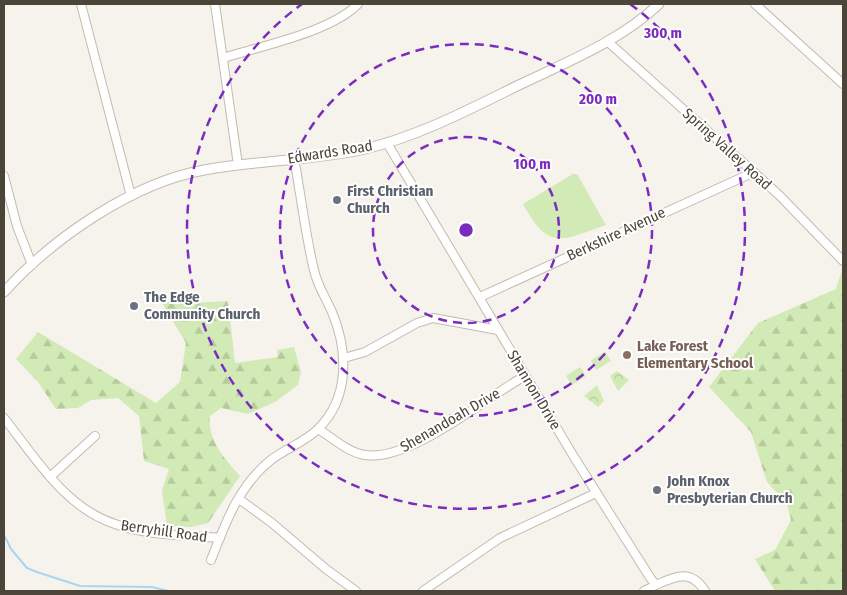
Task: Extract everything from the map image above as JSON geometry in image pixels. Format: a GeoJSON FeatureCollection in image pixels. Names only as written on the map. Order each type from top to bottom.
{"type":"FeatureCollection","features":[{"type":"Feature","properties":{"kind":"street"},"geometry":{"type":"LineString","coordinates":[[81,4],[131,196]]}},
{"type":"Feature","properties":{"kind":"street"},"geometry":{"type":"LineString","coordinates":[[215,4],[238,165]]}},
{"type":"Feature","properties":{"kind":"street"},"geometry":{"type":"LineString","coordinates":[[223,58],[324,26],[346,15],[358,4]]}},
{"type":"Feature","properties":{"kind":"street","name":"Edwards Road"},"geometry":{"type":"LineString","coordinates":[[4,292],[32,265],[72,233],[131,196],[155,184],[182,174],[238,165],[348,152],[387,143],[468,110],[607,41],[640,21],[659,4]]}},
{"type":"Feature","properties":{"kind":"street"},"geometry":{"type":"LineString","coordinates":[[754,4],[843,84]]}},
{"type":"Feature","properties":{"kind":"street","name":"Spring Valley Road"},"geometry":{"type":"LineString","coordinates":[[607,41],[798,213],[843,261]]}},
{"type":"Feature","properties":{"kind":"street","name":"Shannon Drive"},"geometry":{"type":"LineString","coordinates":[[387,143],[596,493],[656,585]]}},
{"type":"Feature","properties":{"kind":"street"},"geometry":{"type":"LineString","coordinates":[[211,560],[238,499],[249,482],[262,468],[318,429],[338,397],[344,375],[344,358],[338,328],[314,270],[294,158]]}},
{"type":"Feature","properties":{"kind":"street","name":"Berkshire Avenue"},"geometry":{"type":"LineString","coordinates":[[480,297],[754,172]]}},
{"type":"Feature","properties":{"kind":"street"},"geometry":{"type":"LineString","coordinates":[[4,176],[17,226],[32,265]]}},
{"type":"Feature","properties":{"kind":"street"},"geometry":{"type":"LineString","coordinates":[[344,358],[365,352],[417,323],[433,318],[498,330]]}},
{"type":"Feature","properties":{"kind":"street","name":"Shenandoah Drive"},"geometry":{"type":"LineString","coordinates":[[318,429],[356,453],[372,456],[394,452],[419,441],[525,376]]}},
{"type":"Feature","properties":{"kind":"street","name":"Berryhill Road"},"geometry":{"type":"LineString","coordinates":[[4,418],[50,477],[84,509],[114,524],[166,534],[220,538]]}},
{"type":"Feature","properties":{"kind":"street"},"geometry":{"type":"LineString","coordinates":[[50,477],[95,436]]}},
{"type":"Feature","properties":{"kind":"street"},"geometry":{"type":"LineString","coordinates":[[423,591],[500,538],[596,493]]}},
{"type":"Feature","properties":{"kind":"street"},"geometry":{"type":"LineString","coordinates":[[238,499],[272,523],[326,569],[356,591]]}},
{"type":"Feature","properties":{"kind":"street"},"geometry":{"type":"LineString","coordinates":[[644,591],[677,577],[688,576],[698,581],[705,591]]}},
{"type":"Feature","properties":{"kind":"green space"},"geometry":{"type":"Polygon","coordinates":[[[573,174],[577,174],[606,225],[567,238],[549,236],[532,219],[523,204],[573,174]]]}},
{"type":"Feature","properties":{"kind":"green space"},"geometry":{"type":"Polygon","coordinates":[[[842,270],[843,591],[775,591],[755,559],[775,550],[791,520],[787,504],[767,482],[751,432],[709,387],[758,323],[836,289],[842,270]]]}},
{"type":"Feature","properties":{"kind":"green space"},"geometry":{"type":"Polygon","coordinates":[[[156,293],[172,304],[228,301],[235,363],[278,357],[277,350],[294,347],[301,372],[298,385],[275,402],[248,414],[221,408],[210,416],[211,433],[218,449],[240,476],[208,523],[191,527],[167,526],[162,490],[169,469],[144,461],[139,416],[118,398],[91,400],[78,408],[56,409],[38,382],[16,359],[38,332],[156,403],[180,382],[186,343],[156,293]]]}},
{"type":"Feature","properties":{"kind":"green space"},"geometry":{"type":"Polygon","coordinates":[[[605,352],[611,361],[596,370],[591,360],[605,352]]]}},
{"type":"Feature","properties":{"kind":"green space"},"geometry":{"type":"Polygon","coordinates":[[[580,367],[586,376],[572,385],[566,376],[580,367]]]}},
{"type":"Feature","properties":{"kind":"green space"},"geometry":{"type":"Polygon","coordinates":[[[617,371],[629,380],[618,391],[610,376],[617,371]]]}},
{"type":"Feature","properties":{"kind":"green space"},"geometry":{"type":"Polygon","coordinates":[[[597,385],[604,401],[598,407],[584,396],[597,385]]]}},
{"type":"Feature","properties":{"kind":"waterway"},"geometry":{"type":"LineString","coordinates":[[4,535],[11,549],[27,568],[37,572],[80,586],[152,587],[168,591]]}},
{"type":"Feature","properties":{"kind":"place","name":"First Christian Church"},"geometry":{"type":"Point","coordinates":[337,200]}},
{"type":"Feature","properties":{"kind":"place","name":"The Edge Community Church"},"geometry":{"type":"Point","coordinates":[134,306]}},
{"type":"Feature","properties":{"kind":"place","name":"Lake Forest Elementary School"},"geometry":{"type":"Point","coordinates":[627,355]}},
{"type":"Feature","properties":{"kind":"place","name":"John Knox Presbyterian Church"},"geometry":{"type":"Point","coordinates":[657,490]}}]}
